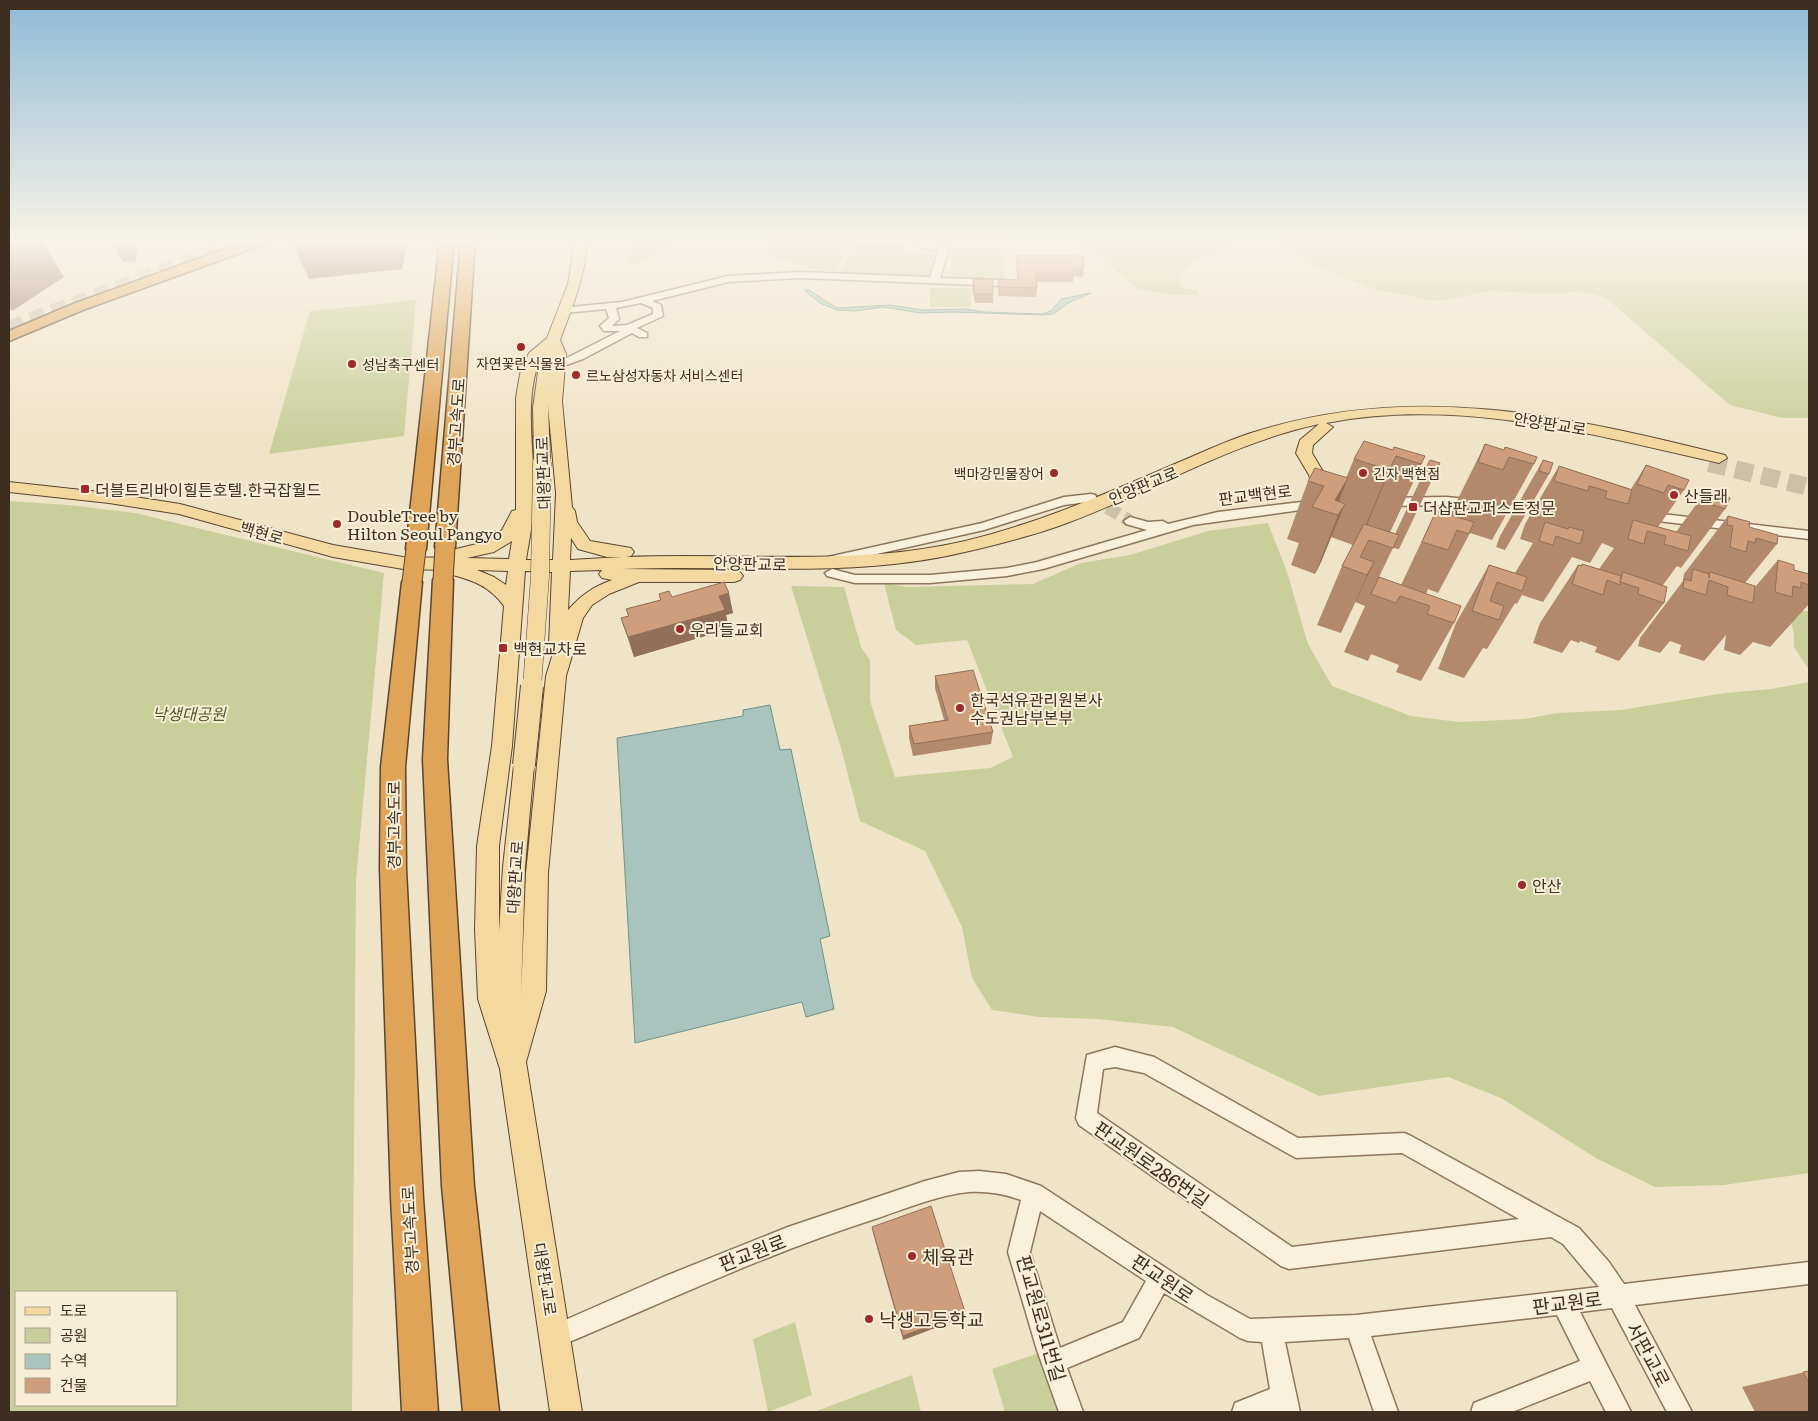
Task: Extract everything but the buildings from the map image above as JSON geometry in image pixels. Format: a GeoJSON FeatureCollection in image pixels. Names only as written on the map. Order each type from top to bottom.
{"type":"FeatureCollection","features":[{"type":"Feature","properties":{"kind":"highway"},"geometry":{"type":"LineString","coordinates":[[9,323],[55,306]]}},
{"type":"Feature","properties":{"kind":"highway"},"geometry":{"type":"LineString","coordinates":[[9,336],[82,306]]}},
{"type":"Feature","properties":{"kind":"highway","name":"경부고속도로"},"geometry":{"type":"LineString","coordinates":[[420,1412],[407,1198],[393,869],[393,767],[410,565],[439,306]]}},
{"type":"Feature","properties":{"kind":"highway","name":"경부고속도로"},"geometry":{"type":"LineString","coordinates":[[463,306],[445,547],[435,768],[458,1186],[481,1412]]}},
{"type":"Feature","properties":{"kind":"main road","name":"대왕판교로"},"geometry":{"type":"LineString","coordinates":[[565,306],[553,340],[540,396],[543,529],[531,704],[514,867],[508,996],[513,1070],[566,1412]]}},
{"type":"Feature","properties":{"kind":"main road","name":"대왕판교로"},"geometry":{"type":"LineString","coordinates":[[553,340],[559,354],[555,401],[564,493],[556,676]]}},
{"type":"Feature","properties":{"kind":"main road","name":"대왕판교로"},"geometry":{"type":"LineString","coordinates":[[513,1070],[490,999],[487,929],[488,846],[502,746],[517,564],[526,500],[524,390],[534,356],[553,340]]}},
{"type":"Feature","properties":{"kind":"main road","name":"안양판교로"},"geometry":{"type":"LineString","coordinates":[[517,564],[562,566],[671,561],[812,564],[884,559],[963,547],[1050,523],[1252,437],[1287,427],[1346,415],[1411,411],[1489,414],[1584,428],[1714,460],[1584,435],[1492,420],[1396,418],[1325,427],[1261,444],[1060,531],[968,559],[890,572],[805,575],[643,576],[600,574],[562,566]]}},
{"type":"Feature","properties":{"kind":"main road"},"geometry":{"type":"LineString","coordinates":[[1325,427],[1305,443],[1304,453],[1317,475],[1329,503]]}},
{"type":"Feature","properties":{"kind":"main road","name":"백현로"},"geometry":{"type":"LineString","coordinates":[[9,487],[109,498],[180,509],[333,551],[410,565],[517,564]]}},
{"type":"Feature","properties":{"kind":"main road"},"geometry":{"type":"LineString","coordinates":[[564,493],[569,522],[584,546],[607,551],[650,553],[671,561]]}},
{"type":"Feature","properties":{"kind":"main road"},"geometry":{"type":"LineString","coordinates":[[410,565],[478,552],[497,545],[506,539],[526,500]]}},
{"type":"Feature","properties":{"kind":"main road"},"geometry":{"type":"LineString","coordinates":[[410,565],[455,570],[494,582],[505,592],[513,605]]}},
{"type":"Feature","properties":{"kind":"main road"},"geometry":{"type":"LineString","coordinates":[[513,1070],[534,991],[537,873],[556,676],[574,616],[586,602],[602,590],[623,581],[643,576]]}},
{"type":"Feature","properties":{"kind":"street"},"geometry":{"type":"LineString","coordinates":[[564,310],[606,306]]}},
{"type":"Feature","properties":{"kind":"street"},"geometry":{"type":"LineString","coordinates":[[610,306],[614,319],[605,326],[608,329],[631,328],[643,335]]}},
{"type":"Feature","properties":{"kind":"street"},"geometry":{"type":"LineString","coordinates":[[558,365],[579,357],[631,328],[658,316],[656,306]]}},
{"type":"Feature","properties":{"kind":"street"},"geometry":{"type":"LineString","coordinates":[[812,564],[985,526],[1056,503],[1091,498]]}},
{"type":"Feature","properties":{"kind":"street"},"geometry":{"type":"LineString","coordinates":[[1374,502],[1446,501],[1567,513]]}},
{"type":"Feature","properties":{"kind":"street","name":"판교백현로"},"geometry":{"type":"LineString","coordinates":[[832,573],[855,579],[930,580],[979,576],[1038,566],[1192,521],[1218,516],[1329,503]]}},
{"type":"Feature","properties":{"kind":"street"},"geometry":{"type":"LineString","coordinates":[[1630,515],[1680,518],[1734,528],[1809,535]]}},
{"type":"Feature","properties":{"kind":"street"},"geometry":{"type":"LineString","coordinates":[[1133,539],[1137,534],[1130,520],[1148,526],[1192,521]]}},
{"type":"Feature","properties":{"kind":"street","name":"판교원로286번길"},"geometry":{"type":"LineString","coordinates":[[1551,1226],[1289,1258],[1086,1118],[1094,1062],[1115,1057],[1147,1064],[1296,1148],[1404,1143],[1571,1236],[1601,1270],[1618,1296]]}},
{"type":"Feature","properties":{"kind":"street","name":"판교원로"},"geometry":{"type":"LineString","coordinates":[[555,1336],[711,1267],[825,1224],[959,1183],[1006,1183],[1033,1194],[1161,1276],[1199,1303],[1248,1330],[1272,1331],[1356,1326],[1564,1303],[1809,1272]]}},
{"type":"Feature","properties":{"kind":"street","name":"판교원로311번길"},"geometry":{"type":"LineString","coordinates":[[1033,1194],[1020,1252],[1053,1362],[1071,1412]]}},
{"type":"Feature","properties":{"kind":"street"},"geometry":{"type":"LineString","coordinates":[[1053,1362],[1131,1330],[1161,1276]]}},
{"type":"Feature","properties":{"kind":"street","name":"서판교로"},"geometry":{"type":"LineString","coordinates":[[1618,1296],[1680,1412]]}},
{"type":"Feature","properties":{"kind":"street"},"geometry":{"type":"LineString","coordinates":[[1564,1303],[1619,1412]]}},
{"type":"Feature","properties":{"kind":"street"},"geometry":{"type":"LineString","coordinates":[[1356,1326],[1386,1412]]}},
{"type":"Feature","properties":{"kind":"street"},"geometry":{"type":"LineString","coordinates":[[1244,1412],[1286,1404],[1272,1331]]}},
{"type":"Feature","properties":{"kind":"street"},"geometry":{"type":"LineString","coordinates":[[1483,1412],[1595,1367]]}},
{"type":"Feature","properties":{"kind":"green space","name":"성남축구센터"},"geometry":{"type":"Polygon","coordinates":[[[355,306],[415,306],[404,436],[269,454],[310,311],[355,306]]]}},
{"type":"Feature","properties":{"kind":"green space"},"geometry":{"type":"Polygon","coordinates":[[[930,306],[971,306],[971,307],[930,306]]]}},
{"type":"Feature","properties":{"kind":"green space"},"geometry":{"type":"Polygon","coordinates":[[[1616,306],[1809,306],[1809,418],[1782,418],[1730,405],[1616,306]]]}},
{"type":"Feature","properties":{"kind":"green space","name":"낙생대공원"},"geometry":{"type":"Polygon","coordinates":[[[9,501],[69,505],[135,513],[384,573],[356,880],[352,1412],[9,1412],[9,501]]]}},
{"type":"Feature","properties":{"kind":"green space"},"geometry":{"type":"Polygon","coordinates":[[[1268,523],[1287,572],[1308,644],[1332,686],[1411,716],[1459,722],[1525,719],[1557,713],[1621,710],[1809,682],[1809,1173],[1724,1185],[1655,1187],[1596,1158],[1501,1098],[1448,1077],[1319,1096],[1173,1027],[1097,1019],[1039,1017],[992,1010],[972,978],[962,927],[925,851],[860,821],[841,748],[791,586],[844,587],[861,647],[870,660],[870,701],[895,777],[990,768],[1013,757],[967,640],[916,645],[896,630],[884,583],[908,587],[1033,584],[1081,563],[1130,555],[1208,531],[1268,523]]]}},
{"type":"Feature","properties":{"kind":"green space"},"geometry":{"type":"Polygon","coordinates":[[[1788,611],[1809,611],[1809,670],[1794,647],[1794,634],[1788,611]]]}},
{"type":"Feature","properties":{"kind":"green space"},"geometry":{"type":"Polygon","coordinates":[[[795,1322],[812,1395],[768,1412],[753,1339],[795,1322]]]}},
{"type":"Feature","properties":{"kind":"green space"},"geometry":{"type":"Polygon","coordinates":[[[1042,1352],[1062,1412],[1005,1412],[992,1369],[1042,1352]]]}},
{"type":"Feature","properties":{"kind":"green space"},"geometry":{"type":"Polygon","coordinates":[[[912,1375],[921,1412],[814,1412],[912,1375]]]}},
{"type":"Feature","properties":{"kind":"water"},"geometry":{"type":"Polygon","coordinates":[[[828,306],[837,308],[899,306],[923,310],[966,309],[984,312],[1042,314],[1051,311],[1055,306],[1063,306],[1053,314],[1043,315],[952,312],[921,313],[883,307],[855,311],[837,310],[828,306]]]}},
{"type":"Feature","properties":{"kind":"water"},"geometry":{"type":"Polygon","coordinates":[[[770,705],[780,750],[791,749],[830,936],[820,939],[834,1009],[806,1017],[802,1002],[635,1043],[617,738],[743,716],[743,710],[770,705]]]}},
{"type":"Feature","properties":{"kind":"tunnel"},"geometry":{"type":"LineString","coordinates":[[9,328],[67,306]]}},
{"type":"Feature","properties":{"kind":"tunnel"},"geometry":{"type":"LineString","coordinates":[[1709,463],[1809,487]]}},
{"type":"Feature","properties":{"kind":"tunnel"},"geometry":{"type":"LineString","coordinates":[[1091,498],[1130,521]]}},
{"type":"Feature","properties":{"kind":"place","name":"자연꽃란식물원"},"geometry":{"type":"Point","coordinates":[521,347]}},
{"type":"Feature","properties":{"kind":"place","name":"성남축구센터"},"geometry":{"type":"Point","coordinates":[352,364]}},
{"type":"Feature","properties":{"kind":"place","name":"르노삼성자동차 서비스센터"},"geometry":{"type":"Point","coordinates":[576,375]}},
{"type":"Feature","properties":{"kind":"place","name":"백마강민물장어"},"geometry":{"type":"Point","coordinates":[1054,473]}},
{"type":"Feature","properties":{"kind":"place","name":"긴자 백현점"},"geometry":{"type":"Point","coordinates":[1363,473]}},
{"type":"Feature","properties":{"kind":"place","name":"더블트리바이힐튼호텔.한국잡월드"},"geometry":{"type":"Point","coordinates":[85,489]}},
{"type":"Feature","properties":{"kind":"place","name":"산들래"},"geometry":{"type":"Point","coordinates":[1674,495]}},
{"type":"Feature","properties":{"kind":"place","name":"더샵판교퍼스트정문"},"geometry":{"type":"Point","coordinates":[1413,507]}},
{"type":"Feature","properties":{"kind":"place","name":"DoubleTree by Hilton Seoul Pangyo"},"geometry":{"type":"Point","coordinates":[337,524]}},
{"type":"Feature","properties":{"kind":"place","name":"우리들교회"},"geometry":{"type":"Point","coordinates":[680,629]}},
{"type":"Feature","properties":{"kind":"place","name":"백현교차로"},"geometry":{"type":"Point","coordinates":[503,648]}},
{"type":"Feature","properties":{"kind":"place","name":"한국석유관리원본사 수도권남부본부"},"geometry":{"type":"Point","coordinates":[960,708]}},
{"type":"Feature","properties":{"kind":"place","name":"안산"},"geometry":{"type":"Point","coordinates":[1522,885]}},
{"type":"Feature","properties":{"kind":"place","name":"체육관"},"geometry":{"type":"Point","coordinates":[912,1256]}},
{"type":"Feature","properties":{"kind":"place","name":"낙생고등학교"},"geometry":{"type":"Point","coordinates":[869,1319]}}]}
